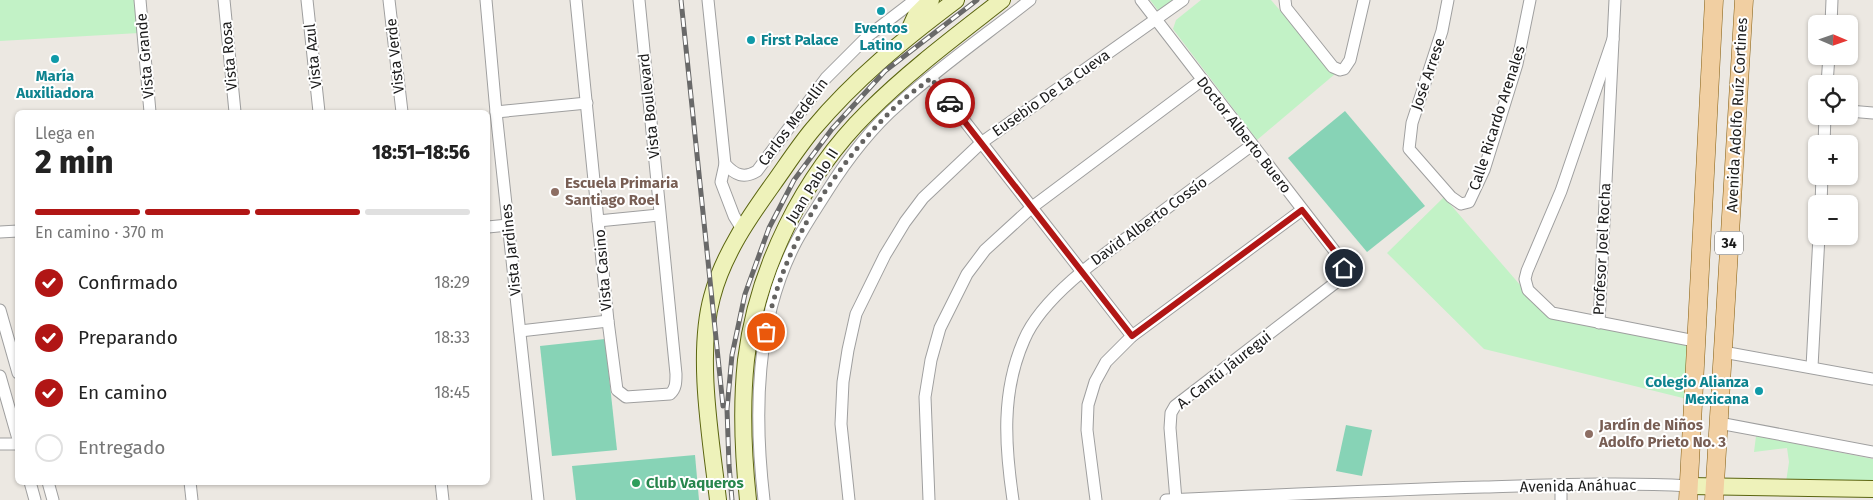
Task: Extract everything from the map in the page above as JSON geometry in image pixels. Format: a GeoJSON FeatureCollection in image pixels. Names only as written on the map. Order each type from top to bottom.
{"type":"FeatureCollection","features":[{"type":"Feature","properties":{"kind":"main road"},"geometry":{"type":"LineString","coordinates":[[906,37],[916,15],[931,0]]}},
{"type":"Feature","properties":{"kind":"main road","name":"Juan Pablo II"},"geometry":{"type":"LineString","coordinates":[[718,500],[706,390],[706,338],[712,297],[727,256],[742,229],[812,130],[850,88],[906,37],[956,0]]}},
{"type":"Feature","properties":{"kind":"main road","name":"Juan Pablo II"},"geometry":{"type":"LineString","coordinates":[[748,500],[743,453],[746,359],[756,312],[769,270],[787,226],[808,188],[837,146],[867,112],[939,49],[1002,0]]}},
{"type":"Feature","properties":{"kind":"main road","name":"Avenida Adolfo Ruíz Cortines"},"geometry":{"type":"LineString","coordinates":[[1689,493],[1695,341],[1714,0]]}},
{"type":"Feature","properties":{"kind":"main road","name":"Avenida Adolfo Ruíz Cortines"},"geometry":{"type":"LineString","coordinates":[[1714,493],[1744,0]]}},
{"type":"Feature","properties":{"kind":"main road"},"geometry":{"type":"LineString","coordinates":[[1689,493],[1808,495],[1873,489]]}},
{"type":"Feature","properties":{"kind":"street","name":"Vista Grande"},"geometry":{"type":"LineString","coordinates":[[140,0],[150,110]]}},
{"type":"Feature","properties":{"kind":"street","name":"Vista Rosa"},"geometry":{"type":"LineString","coordinates":[[224,0],[235,110]]}},
{"type":"Feature","properties":{"kind":"street","name":"Vista Azul"},"geometry":{"type":"LineString","coordinates":[[307,0],[319,110]]}},
{"type":"Feature","properties":{"kind":"street","name":"Vista Verde"},"geometry":{"type":"LineString","coordinates":[[390,0],[402,110]]}},
{"type":"Feature","properties":{"kind":"street","name":"Vista Jardines"},"geometry":{"type":"LineString","coordinates":[[486,0],[496,112],[538,500]]}},
{"type":"Feature","properties":{"kind":"street","name":"Vista Casino"},"geometry":{"type":"LineString","coordinates":[[576,0],[608,321],[617,390]]}},
{"type":"Feature","properties":{"kind":"street","name":"Vista Boulevard"},"geometry":{"type":"LineString","coordinates":[[617,390],[626,397],[670,394],[673,391],[676,374],[639,0]]}},
{"type":"Feature","properties":{"kind":"street"},"geometry":{"type":"LineString","coordinates":[[708,0],[725,164],[721,182],[734,216],[742,229]]}},
{"type":"Feature","properties":{"kind":"street","name":"Carlos Medellín"},"geometry":{"type":"LineString","coordinates":[[725,164],[737,175],[746,176],[757,171],[826,78],[868,36],[915,0]]}},
{"type":"Feature","properties":{"kind":"street"},"geometry":{"type":"LineString","coordinates":[[764,500],[759,444],[760,373],[768,319],[796,243],[835,178],[876,127],[899,104],[1030,0]]}},
{"type":"Feature","properties":{"kind":"street","name":"Doctor Alberto Buero"},"geometry":{"type":"LineString","coordinates":[[1141,0],[1340,258],[1344,272]]}},
{"type":"Feature","properties":{"kind":"street","name":"Eusebio De La Cueva"},"geometry":{"type":"LineString","coordinates":[[849,500],[841,424],[843,382],[856,314],[882,262],[906,222],[923,198],[980,143],[1183,0]]}},
{"type":"Feature","properties":{"kind":"street"},"geometry":{"type":"LineString","coordinates":[[1285,0],[1286,8],[1333,67],[1340,70],[1344,69],[1350,60],[1364,0]]}},
{"type":"Feature","properties":{"kind":"street","name":"José Arrese"},"geometry":{"type":"LineString","coordinates":[[1448,0],[1442,32],[1412,123],[1409,149],[1451,196],[1461,204],[1466,204]]}},
{"type":"Feature","properties":{"kind":"street","name":"Calle Ricardo Arenales"},"geometry":{"type":"LineString","coordinates":[[1466,204],[1473,195],[1487,161],[1517,64],[1530,0]]}},
{"type":"Feature","properties":{"kind":"street","name":"Profesor Joel Rocha"},"geometry":{"type":"LineString","coordinates":[[1613,39],[1561,191],[1525,279],[1528,290],[1552,312],[1598,323],[1613,39],[1615,0]]}},
{"type":"Feature","properties":{"kind":"street"},"geometry":{"type":"LineString","coordinates":[[1831,15],[1832,0]]}},
{"type":"Feature","properties":{"kind":"street"},"geometry":{"type":"LineString","coordinates":[[931,78],[1132,336]]}},
{"type":"Feature","properties":{"kind":"street"},"geometry":{"type":"LineString","coordinates":[[929,500],[925,397],[931,360],[940,328],[967,274],[985,250],[1031,208],[1202,80]]}},
{"type":"Feature","properties":{"kind":"street"},"geometry":{"type":"LineString","coordinates":[[496,112],[587,103]]}},
{"type":"Feature","properties":{"kind":"street"},"geometry":{"type":"LineString","coordinates":[[1858,112],[1873,113]]}},
{"type":"Feature","properties":{"kind":"street","name":"David Alberto Cossío"},"geometry":{"type":"LineString","coordinates":[[1013,500],[1007,462],[1007,400],[1013,371],[1024,338],[1042,311],[1081,272],[1252,145]]}},
{"type":"Feature","properties":{"kind":"street"},"geometry":{"type":"LineString","coordinates":[[1096,500],[1086,430],[1088,405],[1095,382],[1106,362],[1132,336],[1302,210]]}},
{"type":"Feature","properties":{"kind":"street"},"geometry":{"type":"LineString","coordinates":[[598,221],[659,215]]}},
{"type":"Feature","properties":{"kind":"street"},"geometry":{"type":"LineString","coordinates":[[490,227],[508,225]]}},
{"type":"Feature","properties":{"kind":"street"},"geometry":{"type":"LineString","coordinates":[[0,232],[15,230]]}},
{"type":"Feature","properties":{"kind":"street"},"geometry":{"type":"LineString","coordinates":[[1812,367],[1819,245]]}},
{"type":"Feature","properties":{"kind":"street","name":"A. Cantú Jáuregui"},"geometry":{"type":"LineString","coordinates":[[1176,500],[1170,428],[1171,413],[1175,406],[1339,280],[1344,272]]}},
{"type":"Feature","properties":{"kind":"street"},"geometry":{"type":"LineString","coordinates":[[0,310],[15,362]]}},
{"type":"Feature","properties":{"kind":"street"},"geometry":{"type":"LineString","coordinates":[[520,331],[608,321]]}},
{"type":"Feature","properties":{"kind":"street"},"geometry":{"type":"LineString","coordinates":[[1598,323],[1695,341]]}},
{"type":"Feature","properties":{"kind":"street"},"geometry":{"type":"LineString","coordinates":[[1723,352],[1873,379]]}},
{"type":"Feature","properties":{"kind":"street"},"geometry":{"type":"LineString","coordinates":[[0,376],[14,413]]}},
{"type":"Feature","properties":{"kind":"street"},"geometry":{"type":"LineString","coordinates":[[1719,423],[1873,452]]}},
{"type":"Feature","properties":{"kind":"street"},"geometry":{"type":"LineString","coordinates":[[0,444],[15,444]]}},
{"type":"Feature","properties":{"kind":"street","name":"Avenida Anáhuac"},"geometry":{"type":"LineString","coordinates":[[1166,500],[1368,495],[1467,488],[1561,485],[1641,484],[1689,493]]}},
{"type":"Feature","properties":{"kind":"street"},"geometry":{"type":"LineString","coordinates":[[31,485],[36,500]]}},
{"type":"Feature","properties":{"kind":"street"},"geometry":{"type":"LineString","coordinates":[[49,485],[53,500]]}},
{"type":"Feature","properties":{"kind":"street"},"geometry":{"type":"LineString","coordinates":[[190,485],[192,500]]}},
{"type":"Feature","properties":{"kind":"street"},"geometry":{"type":"LineString","coordinates":[[441,485],[443,500]]}},
{"type":"Feature","properties":{"kind":"street"},"geometry":{"type":"LineString","coordinates":[[1561,485],[1561,500]]}},
{"type":"Feature","properties":{"kind":"street"},"geometry":{"type":"LineString","coordinates":[[1467,488],[1467,500]]}},
{"type":"Feature","properties":{"kind":"green space"},"geometry":{"type":"Polygon","coordinates":[[[0,0],[135,0],[139,33],[0,41],[0,0]]]}},
{"type":"Feature","properties":{"kind":"green space"},"geometry":{"type":"Polygon","coordinates":[[[1150,0],[1176,0],[1160,13],[1150,0]]]}},
{"type":"Feature","properties":{"kind":"green space"},"geometry":{"type":"Polygon","coordinates":[[[1201,0],[1271,0],[1335,74],[1257,140],[1173,29],[1176,20],[1201,0]]]}},
{"type":"Feature","properties":{"kind":"green space"},"geometry":{"type":"Polygon","coordinates":[[[1345,111],[1425,206],[1367,252],[1288,158],[1345,111]]]}},
{"type":"Feature","properties":{"kind":"green space"},"geometry":{"type":"Polygon","coordinates":[[[1444,197],[1546,315],[1693,346],[1687,399],[1484,349],[1387,253],[1444,197]]]}},
{"type":"Feature","properties":{"kind":"green space"},"geometry":{"type":"Polygon","coordinates":[[[605,339],[617,450],[552,456],[540,346],[605,339]]]}},
{"type":"Feature","properties":{"kind":"green space"},"geometry":{"type":"Polygon","coordinates":[[[1346,425],[1372,430],[1362,476],[1336,471],[1346,425]]]}},
{"type":"Feature","properties":{"kind":"green space"},"geometry":{"type":"Polygon","coordinates":[[[1756,436],[1873,459],[1873,480],[1786,482],[1789,462],[1787,448],[1754,452],[1756,436]]]}},
{"type":"Feature","properties":{"kind":"green space","name":"Club Vaqueros"},"geometry":{"type":"Polygon","coordinates":[[[695,455],[699,500],[576,500],[572,466],[695,455]]]}},
{"type":"Feature","properties":{"kind":"railway"},"geometry":{"type":"LineString","coordinates":[[681,0],[723,406]]}},
{"type":"Feature","properties":{"kind":"railway"},"geometry":{"type":"LineString","coordinates":[[732,500],[727,409],[732,355],[745,294],[769,228],[794,180],[832,129],[885,71],[977,0]]}},
{"type":"Feature","properties":{"kind":"way so far"},"geometry":{"type":"LineString","coordinates":[[766,332],[768,319],[782,277],[796,243],[808,220],[835,178],[855,152],[899,104],[931,78],[950,103]]}},
{"type":"Feature","properties":{"kind":"place","name":"Eventos Latino"},"geometry":{"type":"Point","coordinates":[881,11]}},
{"type":"Feature","properties":{"kind":"place","name":"First Palace"},"geometry":{"type":"Point","coordinates":[751,40]}},
{"type":"Feature","properties":{"kind":"place","name":"María Auxiliadora"},"geometry":{"type":"Point","coordinates":[55,59]}},
{"type":"Feature","properties":{"kind":"place","name":"Escuela Primaria Santiago Roel"},"geometry":{"type":"Point","coordinates":[555,192]}},
{"type":"Feature","properties":{"kind":"place","name":"Colegio Alianza Mexicana"},"geometry":{"type":"Point","coordinates":[1759,391]}},
{"type":"Feature","properties":{"kind":"place","name":"Jardín de Niños Adolfo Prieto No. 3"},"geometry":{"type":"Point","coordinates":[1589,434]}},
{"type":"Feature","properties":{"kind":"place","name":"Club Vaqueros"},"geometry":{"type":"Point","coordinates":[636,483]}},
{"type":"Feature","properties":{"kind":"route"},"geometry":{"type":"LineString","coordinates":[[950,103],[1132,336],[1302,210],[1340,258],[1344,268]]}}]}
